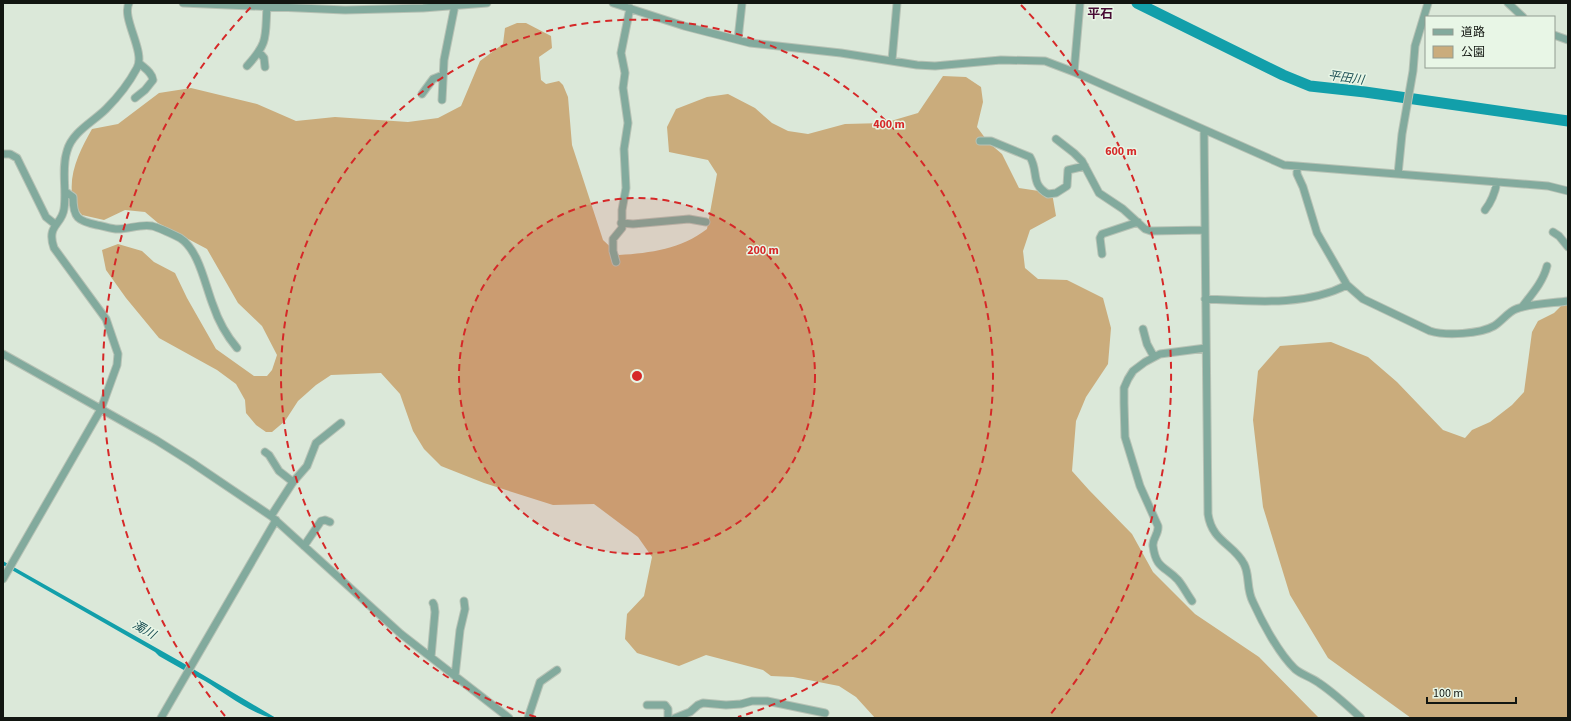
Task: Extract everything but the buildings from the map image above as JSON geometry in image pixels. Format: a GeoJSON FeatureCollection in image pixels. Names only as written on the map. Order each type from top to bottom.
{"type":"FeatureCollection","features":[{"type":"Feature","properties":{"kind":"street"},"geometry":{"type":"LineString","coordinates":[[4,577],[101,409],[114,375],[118,354],[106,319],[54,248],[52,237],[56,225],[64,211],[66,192],[64,161],[67,150],[75,137],[105,110],[124,89],[138,66],[139,56],[127,11],[129,3]]}},
{"type":"Feature","properties":{"kind":"street"},"geometry":{"type":"LineString","coordinates":[[183,3],[263,5],[345,10],[423,8],[487,3]]}},
{"type":"Feature","properties":{"kind":"street"},"geometry":{"type":"LineString","coordinates":[[613,3],[684,26],[750,42],[892,60],[917,65],[934,66],[1002,60],[1045,61],[1074,72],[1284,165],[1548,186],[1568,191]]}},
{"type":"Feature","properties":{"kind":"street"},"geometry":{"type":"LineString","coordinates":[[738,39],[742,3]]}},
{"type":"Feature","properties":{"kind":"street"},"geometry":{"type":"LineString","coordinates":[[892,60],[897,3]]}},
{"type":"Feature","properties":{"kind":"street"},"geometry":{"type":"LineString","coordinates":[[1074,72],[1080,3]]}},
{"type":"Feature","properties":{"kind":"street"},"geometry":{"type":"LineString","coordinates":[[1426,16],[1428,3]]}},
{"type":"Feature","properties":{"kind":"street"},"geometry":{"type":"LineString","coordinates":[[1508,3],[1522,16]]}},
{"type":"Feature","properties":{"kind":"street"},"geometry":{"type":"LineString","coordinates":[[247,66],[259,52],[264,43],[263,5]]}},
{"type":"Feature","properties":{"kind":"street"},"geometry":{"type":"LineString","coordinates":[[442,100],[444,60],[455,5]]}},
{"type":"Feature","properties":{"kind":"street"},"geometry":{"type":"LineString","coordinates":[[616,262],[613,251],[613,239],[622,228],[626,188],[624,148],[628,123],[623,88],[625,73],[621,53],[630,8]]}},
{"type":"Feature","properties":{"kind":"street"},"geometry":{"type":"LineString","coordinates":[[1398,174],[1415,46],[1423,29],[1425,19]]}},
{"type":"Feature","properties":{"kind":"street"},"geometry":{"type":"LineString","coordinates":[[1555,35],[1568,40]]}},
{"type":"Feature","properties":{"kind":"street"},"geometry":{"type":"LineString","coordinates":[[259,52],[264,58],[265,67]]}},
{"type":"Feature","properties":{"kind":"street"},"geometry":{"type":"LineString","coordinates":[[135,98],[154,80],[153,76],[138,63]]}},
{"type":"Feature","properties":{"kind":"street"},"geometry":{"type":"LineString","coordinates":[[422,94],[433,79],[443,75]]}},
{"type":"Feature","properties":{"kind":"street"},"geometry":{"type":"LineString","coordinates":[[1204,130],[1209,523],[1223,542],[1241,559],[1245,565],[1248,591],[1251,600],[1265,626],[1287,659],[1296,669],[1318,682],[1361,718]]}},
{"type":"Feature","properties":{"kind":"street"},"geometry":{"type":"LineString","coordinates":[[1056,139],[1082,161],[1098,193],[1123,209],[1145,229],[1151,231],[1205,230]]}},
{"type":"Feature","properties":{"kind":"street"},"geometry":{"type":"LineString","coordinates":[[980,141],[991,141],[1030,157],[1033,163],[1035,180],[1040,188],[1048,194],[1056,193],[1067,186],[1068,170],[1085,166]]}},
{"type":"Feature","properties":{"kind":"street"},"geometry":{"type":"LineString","coordinates":[[3,154],[10,154],[17,158],[46,217],[56,225]]}},
{"type":"Feature","properties":{"kind":"street"},"geometry":{"type":"LineString","coordinates":[[1297,167],[1297,174],[1303,187],[1317,232],[1347,285],[1364,299],[1436,333],[1457,333],[1487,329],[1500,322],[1515,309],[1568,301]]}},
{"type":"Feature","properties":{"kind":"street"},"geometry":{"type":"LineString","coordinates":[[1485,210],[1492,201],[1496,192],[1497,182]]}},
{"type":"Feature","properties":{"kind":"street"},"geometry":{"type":"LineString","coordinates":[[66,192],[73,197],[73,209],[76,216],[86,223],[119,229],[153,226],[179,238],[186,243],[196,257],[214,308],[223,328],[236,348]]}},
{"type":"Feature","properties":{"kind":"street"},"geometry":{"type":"LineString","coordinates":[[622,223],[633,224],[689,219],[706,222]]}},
{"type":"Feature","properties":{"kind":"street"},"geometry":{"type":"LineString","coordinates":[[1102,254],[1100,238],[1102,234],[1138,222]]}},
{"type":"Feature","properties":{"kind":"street"},"geometry":{"type":"LineString","coordinates":[[1553,232],[1559,236],[1568,247]]}},
{"type":"Feature","properties":{"kind":"street"},"geometry":{"type":"LineString","coordinates":[[1522,307],[1535,292],[1539,283],[1544,277],[1547,266]]}},
{"type":"Feature","properties":{"kind":"street"},"geometry":{"type":"LineString","coordinates":[[1205,299],[1278,301],[1325,295],[1347,285]]}},
{"type":"Feature","properties":{"kind":"street"},"geometry":{"type":"LineString","coordinates":[[1143,329],[1147,344],[1154,357]]}},
{"type":"Feature","properties":{"kind":"street"},"geometry":{"type":"LineString","coordinates":[[1192,601],[1178,580],[1160,566],[1157,561],[1153,545],[1158,532],[1158,526],[1140,486],[1125,437],[1125,384],[1134,371],[1145,362],[1160,354],[1206,348]]}},
{"type":"Feature","properties":{"kind":"street"},"geometry":{"type":"LineString","coordinates":[[3,354],[191,462],[273,518],[402,634],[509,718]]}},
{"type":"Feature","properties":{"kind":"street"},"geometry":{"type":"LineString","coordinates":[[161,718],[293,482],[307,466],[316,443],[341,423]]}},
{"type":"Feature","properties":{"kind":"street"},"geometry":{"type":"LineString","coordinates":[[265,452],[269,455],[279,471],[293,482]]}},
{"type":"Feature","properties":{"kind":"street"},"geometry":{"type":"LineString","coordinates":[[304,546],[321,521],[325,520],[330,522]]}},
{"type":"Feature","properties":{"kind":"street"},"geometry":{"type":"LineString","coordinates":[[455,676],[460,630],[465,609],[464,601]]}},
{"type":"Feature","properties":{"kind":"street"},"geometry":{"type":"LineString","coordinates":[[431,657],[435,612],[434,605],[432,603]]}},
{"type":"Feature","properties":{"kind":"street"},"geometry":{"type":"LineString","coordinates":[[528,718],[540,682],[557,670]]}},
{"type":"Feature","properties":{"kind":"street"},"geometry":{"type":"LineString","coordinates":[[675,718],[690,712],[698,704],[726,705],[741,704],[752,701],[767,701],[825,713]]}},
{"type":"Feature","properties":{"kind":"street"},"geometry":{"type":"LineString","coordinates":[[647,705],[665,705],[668,709],[668,718]]}},
{"type":"Feature","properties":{"kind":"green space"},"geometry":{"type":"Polygon","coordinates":[[[517,23],[526,23],[551,36],[552,48],[539,57],[541,80],[546,84],[559,81],[563,85],[568,97],[572,145],[603,240],[619,255],[665,249],[687,241],[707,229],[717,174],[708,160],[669,152],[667,127],[676,109],[707,97],[728,94],[755,108],[772,123],[788,131],[808,134],[845,124],[884,123],[918,113],[943,76],[966,77],[981,87],[983,102],[977,127],[988,142],[1002,154],[1019,188],[1052,193],[1056,216],[1030,230],[1023,251],[1025,268],[1038,279],[1067,280],[1103,298],[1111,328],[1108,364],[1086,397],[1076,421],[1072,471],[1132,534],[1153,572],[1195,614],[1259,657],[1319,718],[875,718],[856,697],[839,686],[793,677],[771,676],[763,670],[706,655],[679,666],[637,653],[625,639],[627,614],[644,596],[652,557],[638,537],[594,504],[553,505],[484,483],[441,466],[424,449],[413,431],[400,394],[381,373],[331,375],[316,385],[298,401],[285,421],[272,432],[266,432],[256,425],[246,413],[245,400],[236,384],[217,370],[159,338],[126,298],[106,270],[102,250],[118,244],[142,251],[154,262],[175,273],[187,298],[216,349],[254,376],[267,376],[272,370],[277,355],[262,326],[238,303],[207,249],[158,223],[145,212],[125,210],[104,220],[82,215],[76,208],[72,193],[73,174],[79,155],[92,129],[118,124],[159,93],[191,88],[257,104],[296,121],[335,117],[408,122],[438,118],[461,106],[480,61],[503,44],[505,28],[517,23]]]}},
{"type":"Feature","properties":{"kind":"green space"},"geometry":{"type":"Polygon","coordinates":[[[1568,303],[1568,718],[1411,718],[1328,658],[1290,595],[1263,507],[1253,420],[1258,371],[1280,346],[1331,342],[1368,357],[1397,382],[1443,430],[1465,438],[1472,430],[1490,422],[1512,405],[1524,392],[1532,332],[1538,321],[1554,313],[1563,304],[1568,303]]]}},
{"type":"Feature","properties":{"kind":"water","name":"濁川"},"geometry":{"type":"Polygon","coordinates":[[[3,561],[183,663],[276,718],[259,714],[250,709],[205,681],[159,656],[155,652],[3,565],[3,561]]]}},
{"type":"Feature","properties":{"kind":"waterway","name":"平田川"},"geometry":{"type":"LineString","coordinates":[[1137,3],[1283,75],[1310,86],[1365,92],[1568,121]]}},
{"type":"Feature","properties":{"kind":"district","name":"平石"},"geometry":{"type":"Point","coordinates":[1100,14]}}]}
